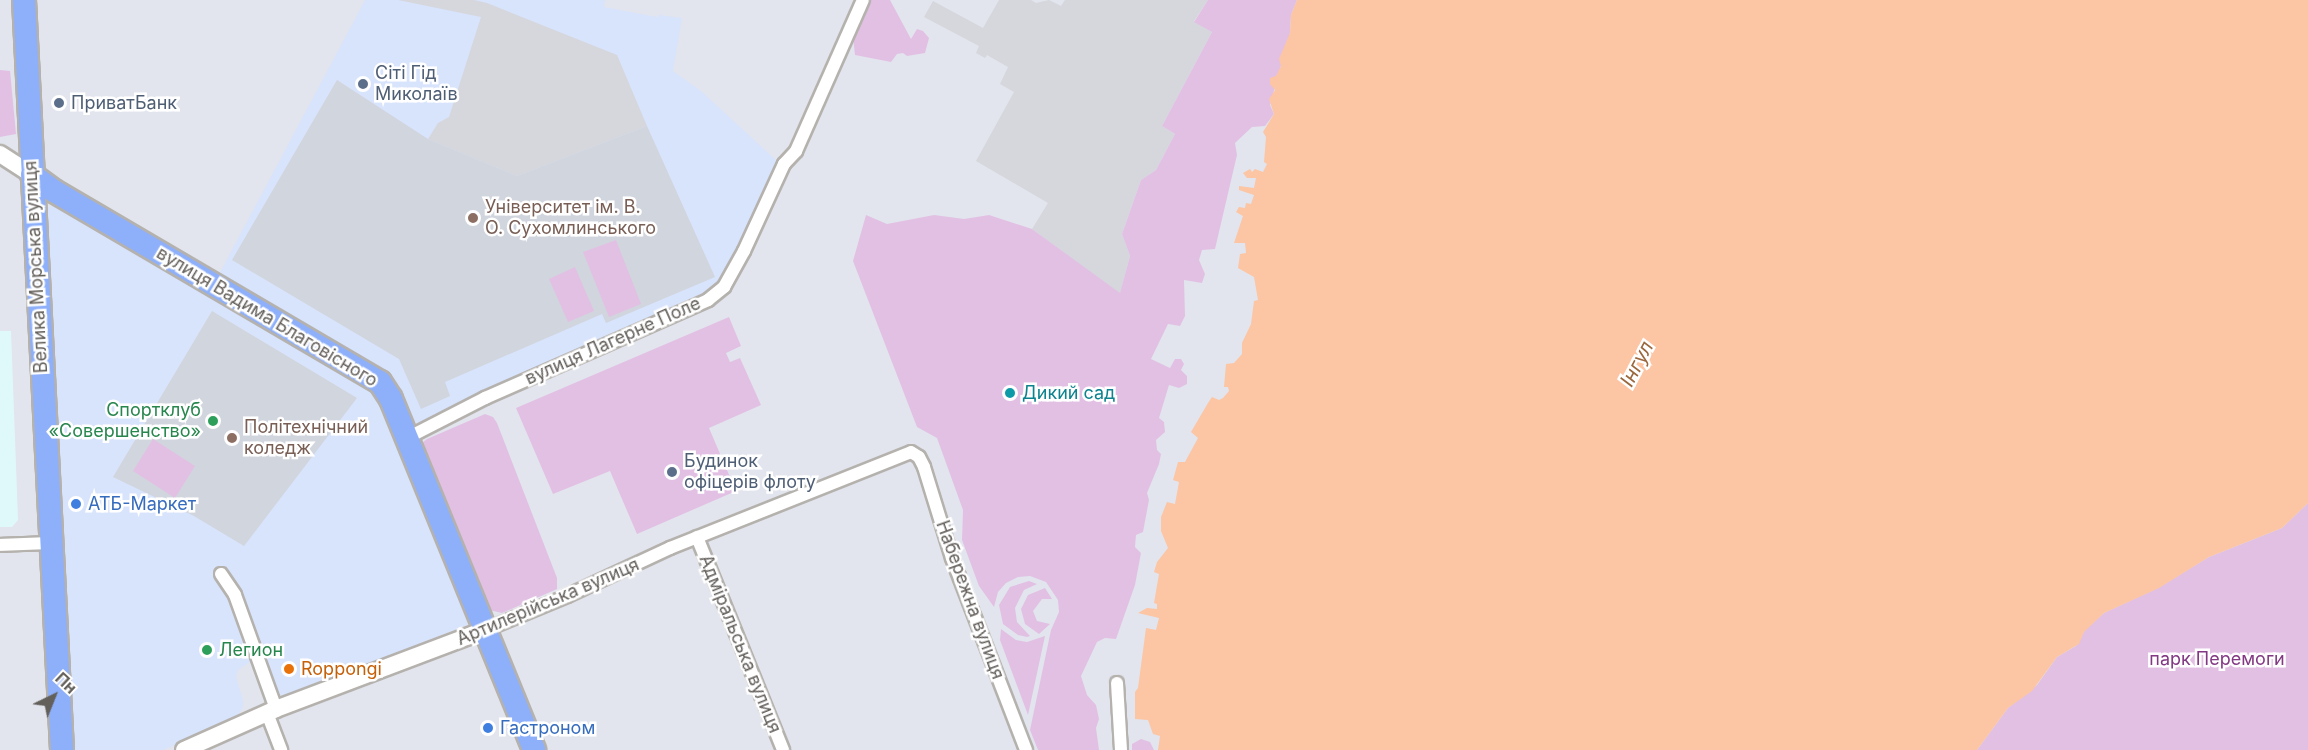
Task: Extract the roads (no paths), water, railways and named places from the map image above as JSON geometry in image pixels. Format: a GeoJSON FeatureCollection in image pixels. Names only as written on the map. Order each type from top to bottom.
{"type":"FeatureCollection","features":[{"type":"Feature","properties":{"kind":"highway","name":"Велика Морська вулиця"},"geometry":{"type":"LineString","coordinates":[[24,0],[62,750]]}},
{"type":"Feature","properties":{"kind":"highway","name":"вулиця Вадима Благовісного"},"geometry":{"type":"LineString","coordinates":[[32,175],[54,191],[380,382],[391,399],[534,750]]}},
{"type":"Feature","properties":{"kind":"street","name":"вулиця Лагерне Поле"},"geometry":{"type":"LineString","coordinates":[[407,438],[484,398],[708,300],[724,287],[744,251],[784,164],[796,151],[863,0]]}},
{"type":"Feature","properties":{"kind":"street","name":"вулиця Вадима Благовісного"},"geometry":{"type":"LineString","coordinates":[[0,154],[32,175]]}},
{"type":"Feature","properties":{"kind":"street","name":"Артилерійська вулиця"},"geometry":{"type":"LineString","coordinates":[[184,750],[272,711],[567,596],[697,537],[911,452]]}},
{"type":"Feature","properties":{"kind":"street","name":"Набережна вулиця"},"geometry":{"type":"LineString","coordinates":[[911,452],[919,457],[924,467],[952,558],[1026,750]]}},
{"type":"Feature","properties":{"kind":"street","name":"Адміральська вулиця"},"geometry":{"type":"LineString","coordinates":[[697,537],[783,750]]}},
{"type":"Feature","properties":{"kind":"street"},"geometry":{"type":"LineString","coordinates":[[0,545],[50,543]]}},
{"type":"Feature","properties":{"kind":"street"},"geometry":{"type":"LineString","coordinates":[[221,574],[235,595],[272,711],[281,750]]}},
{"type":"Feature","properties":{"kind":"street"},"geometry":{"type":"LineString","coordinates":[[1117,683],[1121,750]]}},
{"type":"Feature","properties":{"kind":"water","name":"Інгул"},"geometry":{"type":"Polygon","coordinates":[[[1297,0],[2308,0],[2308,503],[2282,528],[2209,557],[2159,588],[2104,613],[2084,632],[2079,644],[2057,657],[2032,691],[2008,708],[1977,750],[1158,750],[1160,736],[1153,734],[1148,720],[1135,719],[1135,692],[1138,688],[1146,628],[1156,630],[1159,618],[1138,613],[1147,608],[1157,609],[1157,604],[1154,603],[1159,574],[1154,572],[1157,562],[1168,548],[1161,531],[1161,517],[1167,502],[1175,504],[1179,482],[1173,480],[1178,462],[1185,462],[1198,438],[1191,432],[1212,397],[1219,400],[1229,391],[1228,387],[1224,387],[1226,364],[1234,363],[1242,354],[1242,343],[1251,324],[1254,301],[1258,300],[1254,277],[1238,268],[1240,254],[1246,253],[1245,243],[1234,243],[1243,216],[1236,212],[1239,207],[1245,208],[1246,203],[1251,204],[1254,195],[1239,190],[1239,186],[1254,188],[1256,178],[1247,178],[1243,173],[1250,169],[1252,172],[1255,169],[1263,172],[1267,164],[1264,162],[1266,137],[1263,132],[1274,114],[1269,99],[1275,90],[1270,84],[1270,78],[1276,76],[1281,66],[1279,59],[1290,33],[1291,15],[1297,0]]]}},
{"type":"Feature","properties":{"kind":"place","name":"Сіті Гід Миколаїв"},"geometry":{"type":"Point","coordinates":[363,84]}},
{"type":"Feature","properties":{"kind":"place","name":"ПриватБанк"},"geometry":{"type":"Point","coordinates":[59,103]}},
{"type":"Feature","properties":{"kind":"place","name":"Університет ім. В. О. Сухомлинського"},"geometry":{"type":"Point","coordinates":[473,218]}},
{"type":"Feature","properties":{"kind":"place","name":"Дикий сад"},"geometry":{"type":"Point","coordinates":[1010,393]}},
{"type":"Feature","properties":{"kind":"place","name":"Спортклуб «Совершенство»"},"geometry":{"type":"Point","coordinates":[213,421]}},
{"type":"Feature","properties":{"kind":"place","name":"Політехнічний коледж"},"geometry":{"type":"Point","coordinates":[232,438]}},
{"type":"Feature","properties":{"kind":"place","name":"Будинок офіцерів флоту"},"geometry":{"type":"Point","coordinates":[672,472]}},
{"type":"Feature","properties":{"kind":"place","name":"АТБ-Маркет"},"geometry":{"type":"Point","coordinates":[76,504]}},
{"type":"Feature","properties":{"kind":"place","name":"Легион"},"geometry":{"type":"Point","coordinates":[207,650]}},
{"type":"Feature","properties":{"kind":"place","name":"Roppongi"},"geometry":{"type":"Point","coordinates":[289,669]}},
{"type":"Feature","properties":{"kind":"place","name":"Гастроном"},"geometry":{"type":"Point","coordinates":[488,728]}},
{"type":"Feature","properties":{"kind":"park label","name":"парк Перемоги"},"geometry":{"type":"Point","coordinates":[2217,659]}}]}
